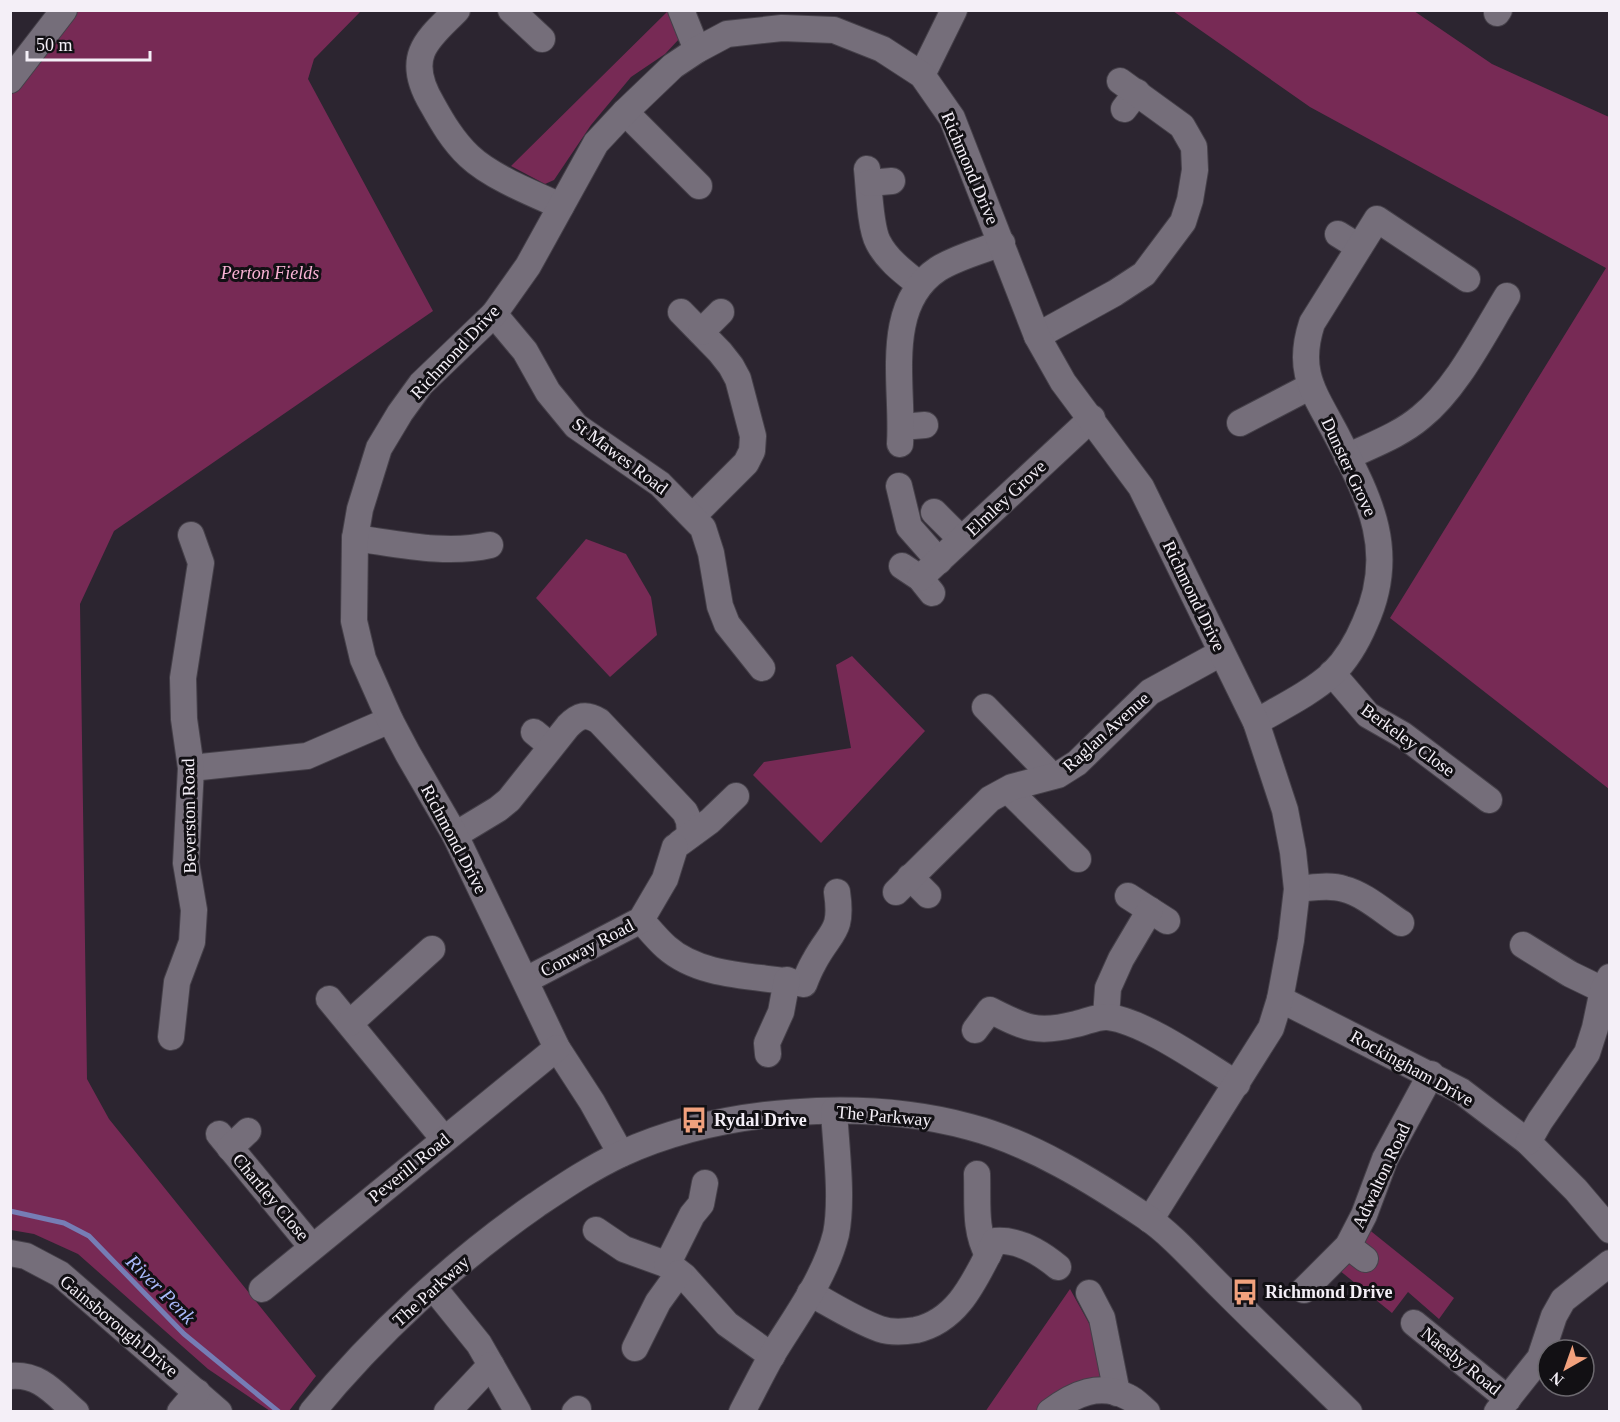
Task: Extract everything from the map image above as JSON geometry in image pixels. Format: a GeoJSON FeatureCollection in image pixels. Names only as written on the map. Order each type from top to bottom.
{"type":"FeatureCollection","features":[{"type":"Feature","properties":{"kind":"street"},"geometry":{"type":"LineString","coordinates":[[10,80],[64,10]]}},
{"type":"Feature","properties":{"kind":"street"},"geometry":{"type":"LineString","coordinates":[[458,10],[437,30],[422,51],[418,69],[427,96],[444,126],[470,157],[508,182],[561,206]]}},
{"type":"Feature","properties":{"kind":"street"},"geometry":{"type":"LineString","coordinates":[[511,10],[542,39]]}},
{"type":"Feature","properties":{"kind":"street"},"geometry":{"type":"LineString","coordinates":[[681,10],[697,50]]}},
{"type":"Feature","properties":{"kind":"street"},"geometry":{"type":"LineString","coordinates":[[922,75],[954,10]]}},
{"type":"Feature","properties":{"kind":"street","name":"Richmond Drive"},"geometry":{"type":"LineString","coordinates":[[621,1154],[592,1102],[557,1048],[455,835],[390,720],[363,659],[354,621],[355,538],[360,509],[379,448],[400,413],[421,384],[494,314],[528,266],[596,143],[625,112],[673,66],[727,34],[782,28],[834,30],[882,49],[922,75],[952,118],[1037,336],[1063,382],[1092,418],[1141,487],[1256,722],[1285,810],[1297,889],[1291,940],[1280,999],[1271,1028],[1150,1220]]}},
{"type":"Feature","properties":{"kind":"street"},"geometry":{"type":"LineString","coordinates":[[1037,336],[1115,293],[1144,274],[1183,222],[1190,200],[1195,170],[1194,147],[1182,126],[1127,94]]}},
{"type":"Feature","properties":{"kind":"street"},"geometry":{"type":"LineString","coordinates":[[625,112],[699,186]]}},
{"type":"Feature","properties":{"kind":"street"},"geometry":{"type":"LineString","coordinates":[[876,178],[874,231],[877,242],[899,268],[920,285]]}},
{"type":"Feature","properties":{"kind":"street","name":"Dunster Grove"},"geometry":{"type":"LineString","coordinates":[[1256,722],[1314,688],[1348,655],[1374,605],[1380,579],[1377,527],[1372,509],[1307,379],[1305,360],[1306,343],[1312,323],[1348,240],[1377,219],[1467,279]]}},
{"type":"Feature","properties":{"kind":"street"},"geometry":{"type":"LineString","coordinates":[[909,432],[900,332],[906,310],[920,285],[937,270],[950,262],[1002,243]]}},
{"type":"Feature","properties":{"kind":"street"},"geometry":{"type":"LineString","coordinates":[[1347,457],[1407,428],[1422,427],[1507,296]]}},
{"type":"Feature","properties":{"kind":"street"},"geometry":{"type":"LineString","coordinates":[[681,312],[720,352],[738,379],[753,436],[752,451],[746,463],[693,516]]}},
{"type":"Feature","properties":{"kind":"street"},"geometry":{"type":"LineString","coordinates":[[701,332],[721,312]]}},
{"type":"Feature","properties":{"kind":"street","name":"St Mawes Road"},"geometry":{"type":"LineString","coordinates":[[494,314],[525,351],[548,392],[576,426],[660,484],[703,528],[711,552],[720,606],[728,624],[762,668]]}},
{"type":"Feature","properties":{"kind":"street"},"geometry":{"type":"LineString","coordinates":[[1240,423],[1311,386]]}},
{"type":"Feature","properties":{"kind":"street","name":"Elmley Grove"},"geometry":{"type":"LineString","coordinates":[[918,579],[1092,418]]}},
{"type":"Feature","properties":{"kind":"street"},"geometry":{"type":"LineString","coordinates":[[899,486],[909,526],[939,561]]}},
{"type":"Feature","properties":{"kind":"street"},"geometry":{"type":"LineString","coordinates":[[934,512],[961,539]]}},
{"type":"Feature","properties":{"kind":"street","name":"Beverston Road"},"geometry":{"type":"LineString","coordinates":[[171,1037],[177,982],[192,942],[194,910],[186,863],[191,768],[184,719],[183,678],[201,563],[191,535]]}},
{"type":"Feature","properties":{"kind":"street"},"geometry":{"type":"LineString","coordinates":[[355,538],[479,554]]}},
{"type":"Feature","properties":{"kind":"street","name":"Raglan Avenue"},"geometry":{"type":"LineString","coordinates":[[912,888],[990,799],[1030,781],[1058,775],[1077,763],[1150,692],[1221,653]]}},
{"type":"Feature","properties":{"kind":"street","name":"Berkeley Close"},"geometry":{"type":"LineString","coordinates":[[1332,673],[1368,715],[1403,735],[1489,800]]}},
{"type":"Feature","properties":{"kind":"street"},"geometry":{"type":"LineString","coordinates":[[985,707],[1052,776]]}},
{"type":"Feature","properties":{"kind":"street"},"geometry":{"type":"LineString","coordinates":[[455,835],[509,800],[543,739],[568,726],[577,717],[585,715],[599,720],[685,812],[689,821],[678,838]]}},
{"type":"Feature","properties":{"kind":"street"},"geometry":{"type":"LineString","coordinates":[[191,768],[307,756],[390,720]]}},
{"type":"Feature","properties":{"kind":"street"},"geometry":{"type":"LineString","coordinates":[[1008,790],[1078,859]]}},
{"type":"Feature","properties":{"kind":"street"},"geometry":{"type":"LineString","coordinates":[[678,838],[710,821],[736,796]]}},
{"type":"Feature","properties":{"kind":"street","name":"Conway Road"},"geometry":{"type":"LineString","coordinates":[[526,980],[641,920],[665,879],[678,838]]}},
{"type":"Feature","properties":{"kind":"street"},"geometry":{"type":"LineString","coordinates":[[1297,889],[1325,886],[1345,889],[1401,923]]}},
{"type":"Feature","properties":{"kind":"street"},"geometry":{"type":"LineString","coordinates":[[768,1054],[766,1043],[791,989],[813,962],[837,926],[839,907],[837,892]]}},
{"type":"Feature","properties":{"kind":"street"},"geometry":{"type":"LineString","coordinates":[[1106,1017],[1108,988],[1121,959],[1158,916],[1128,896]]}},
{"type":"Feature","properties":{"kind":"street"},"geometry":{"type":"LineString","coordinates":[[641,920],[668,948],[692,964],[791,989]]}},
{"type":"Feature","properties":{"kind":"street"},"geometry":{"type":"LineString","coordinates":[[1523,945],[1606,984],[1587,1053],[1528,1142]]}},
{"type":"Feature","properties":{"kind":"street"},"geometry":{"type":"LineString","coordinates":[[350,1023],[432,949]]}},
{"type":"Feature","properties":{"kind":"street"},"geometry":{"type":"LineString","coordinates":[[329,999],[444,1139]]}},
{"type":"Feature","properties":{"kind":"street","name":"Rockingham Drive"},"geometry":{"type":"LineString","coordinates":[[1280,999],[1461,1091],[1528,1142],[1576,1190],[1610,1230]]}},
{"type":"Feature","properties":{"kind":"street"},"geometry":{"type":"LineString","coordinates":[[975,1030],[990,1010],[1015,1023],[1047,1031],[1106,1017],[1138,1026],[1237,1084]]}},
{"type":"Feature","properties":{"kind":"street","name":"Peverill Road"},"geometry":{"type":"LineString","coordinates":[[262,1290],[557,1048]]}},
{"type":"Feature","properties":{"kind":"street","name":"Adwalton Road"},"geometry":{"type":"LineString","coordinates":[[1305,1290],[1326,1267],[1357,1252],[1364,1215],[1385,1159],[1431,1074]]}},
{"type":"Feature","properties":{"kind":"street"},"geometry":{"type":"LineString","coordinates":[[742,1412],[810,1293],[832,1246],[837,1221],[834,1111]]}},
{"type":"Feature","properties":{"kind":"street","name":"The Parkway"},"geometry":{"type":"LineString","coordinates":[[312,1412],[360,1357],[433,1287],[514,1220],[564,1186],[621,1154],[709,1124],[747,1118],[834,1111],[868,1111],[900,1114],[970,1127],[997,1136],[1087,1179],[1150,1220],[1349,1412]]}},
{"type":"Feature","properties":{"kind":"street","name":"Chartley Close"},"geometry":{"type":"LineString","coordinates":[[232,1138],[312,1247]]}},
{"type":"Feature","properties":{"kind":"street"},"geometry":{"type":"LineString","coordinates":[[977,1174],[980,1242],[992,1248]]}},
{"type":"Feature","properties":{"kind":"street"},"geometry":{"type":"LineString","coordinates":[[635,1348],[673,1269],[692,1215],[701,1204],[705,1183]]}},
{"type":"Feature","properties":{"kind":"street"},"geometry":{"type":"LineString","coordinates":[[596,1230],[624,1249],[673,1269],[727,1324],[772,1356]]}},
{"type":"Feature","properties":{"kind":"street"},"geometry":{"type":"LineString","coordinates":[[810,1293],[880,1329],[902,1332],[934,1325],[958,1304],[992,1248],[1006,1240],[1034,1250],[1058,1267]]}},
{"type":"Feature","properties":{"kind":"street","name":"Gainsborough Drive"},"geometry":{"type":"LineString","coordinates":[[10,1253],[26,1256],[60,1274],[219,1412]]}},
{"type":"Feature","properties":{"kind":"street","name":"Naesby Road"},"geometry":{"type":"LineString","coordinates":[[1414,1323],[1503,1405],[1540,1358],[1554,1316],[1563,1300],[1610,1263]]}},
{"type":"Feature","properties":{"kind":"street"},"geometry":{"type":"LineString","coordinates":[[433,1287],[479,1344],[518,1412]]}},
{"type":"Feature","properties":{"kind":"street"},"geometry":{"type":"LineString","coordinates":[[1089,1293],[1101,1318],[1117,1393]]}},
{"type":"Feature","properties":{"kind":"street"},"geometry":{"type":"LineString","coordinates":[[447,1412],[491,1365]]}},
{"type":"Feature","properties":{"kind":"street"},"geometry":{"type":"LineString","coordinates":[[10,1376],[31,1376],[76,1412]]}},
{"type":"Feature","properties":{"kind":"street"},"geometry":{"type":"LineString","coordinates":[[1050,1412],[1064,1401],[1083,1393],[1102,1389],[1129,1397],[1147,1412]]}},
{"type":"Feature","properties":{"kind":"street"},"geometry":{"type":"LineString","coordinates":[[180,1412],[197,1392]]}},
{"type":"Feature","properties":{"kind":"green space","name":"Perton Fields"},"geometry":{"type":"Polygon","coordinates":[[[75,11],[361,11],[314,59],[308,79],[433,311],[114,531],[80,604],[87,1079],[109,1119],[316,1376],[289,1411],[270,1411],[208,1369],[78,1254],[34,1234],[11,1230],[10,97],[75,11]]]}},
{"type":"Feature","properties":{"kind":"green space"},"geometry":{"type":"Polygon","coordinates":[[[668,11],[680,38],[665,54],[631,77],[591,125],[554,180],[545,184],[511,166],[668,11]]]}},
{"type":"Feature","properties":{"kind":"green space"},"geometry":{"type":"Polygon","coordinates":[[[1173,11],[1414,11],[1492,64],[1609,117],[1609,789],[1390,618],[1606,268],[1310,107],[1173,11]]]}},
{"type":"Feature","properties":{"kind":"green space"},"geometry":{"type":"Polygon","coordinates":[[[586,539],[626,554],[651,597],[657,635],[610,677],[536,598],[586,539]]]}},
{"type":"Feature","properties":{"kind":"green space"},"geometry":{"type":"Polygon","coordinates":[[[852,656],[925,731],[821,843],[753,775],[764,762],[851,748],[836,665],[852,656]]]}},
{"type":"Feature","properties":{"kind":"green space"},"geometry":{"type":"Polygon","coordinates":[[[1367,1228],[1454,1298],[1439,1319],[1408,1292],[1392,1313],[1339,1270],[1362,1247],[1367,1228]]]}},
{"type":"Feature","properties":{"kind":"green space"},"geometry":{"type":"Polygon","coordinates":[[[1070,1289],[1101,1345],[1100,1377],[1055,1395],[1036,1411],[985,1412],[1070,1289]]]}},
{"type":"Feature","properties":{"kind":"waterway","name":"River Penk"},"geometry":{"type":"LineString","coordinates":[[10,1211],[64,1223],[89,1236],[184,1334],[279,1412]]}},
{"type":"Feature","properties":{"kind":"place","name":"Rydal Drive"},"geometry":{"type":"Point","coordinates":[694,1120]}},
{"type":"Feature","properties":{"kind":"place","name":"Richmond Drive"},"geometry":{"type":"Point","coordinates":[1245,1292]}}]}
